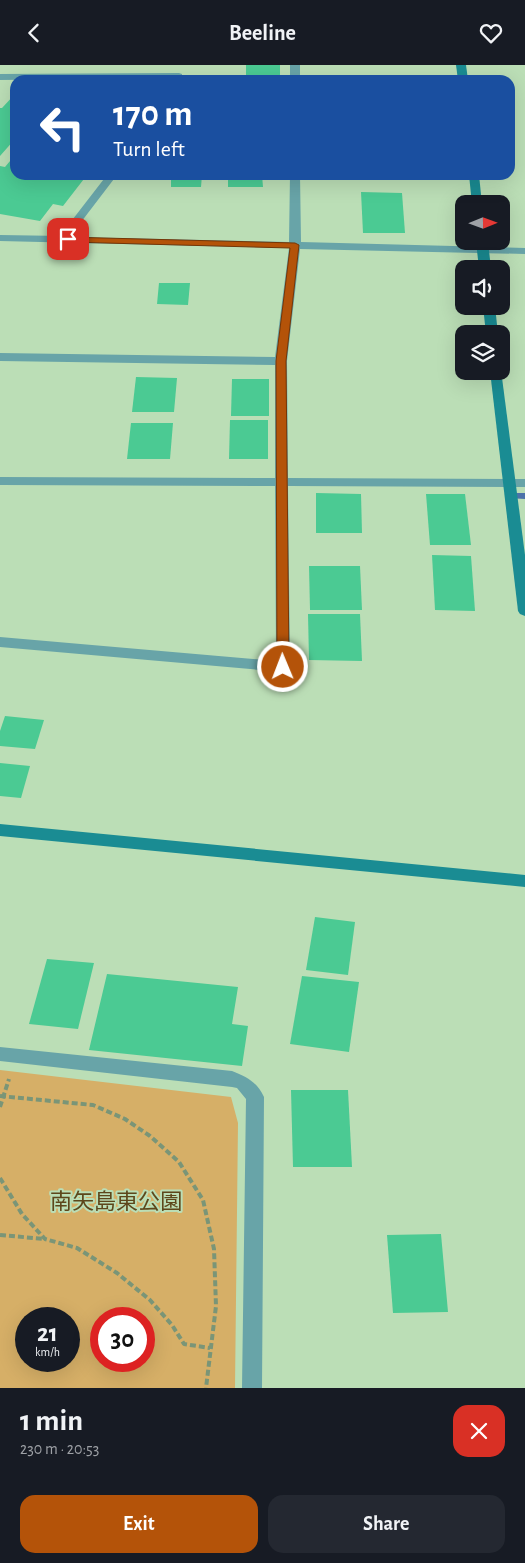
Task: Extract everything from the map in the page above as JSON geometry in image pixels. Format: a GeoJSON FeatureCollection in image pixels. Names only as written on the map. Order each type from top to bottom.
{"type":"FeatureCollection","features":[{"type":"Feature","properties":{"kind":"street"},"geometry":{"type":"LineString","coordinates":[[68,239],[70,230],[108,180]]}},
{"type":"Feature","properties":{"kind":"street"},"geometry":{"type":"LineString","coordinates":[[0,642],[283,667],[280,483],[281,361],[295,245],[295,180]]}},
{"type":"Feature","properties":{"kind":"street"},"geometry":{"type":"LineString","coordinates":[[475,180],[476,195]]}},
{"type":"Feature","properties":{"kind":"street"},"geometry":{"type":"LineString","coordinates":[[0,238],[295,245],[455,246]]}},
{"type":"Feature","properties":{"kind":"street"},"geometry":{"type":"LineString","coordinates":[[510,249],[525,251]]}},
{"type":"Feature","properties":{"kind":"street"},"geometry":{"type":"LineString","coordinates":[[0,357],[281,361]]}},
{"type":"Feature","properties":{"kind":"street"},"geometry":{"type":"LineString","coordinates":[[497,380],[525,611]]}},
{"type":"Feature","properties":{"kind":"street"},"geometry":{"type":"LineString","coordinates":[[0,481],[525,483]]}},
{"type":"Feature","properties":{"kind":"street"},"geometry":{"type":"LineString","coordinates":[[0,830],[525,881]]}},
{"type":"Feature","properties":{"kind":"street"},"geometry":{"type":"LineString","coordinates":[[0,1054],[232,1079],[243,1083],[255,1097],[252,1388]]}},
{"type":"Feature","properties":{"kind":"path"},"geometry":{"type":"LineString","coordinates":[[0,1107],[2,1096],[92,1105],[125,1119],[150,1136],[179,1162],[203,1201],[214,1249],[216,1306],[206,1388]]}},
{"type":"Feature","properties":{"kind":"path"},"geometry":{"type":"LineString","coordinates":[[0,1178],[22,1214],[46,1239]]}},
{"type":"Feature","properties":{"kind":"path"},"geometry":{"type":"LineString","coordinates":[[0,1235],[46,1239],[77,1247],[116,1273],[150,1300],[172,1325],[184,1343],[211,1348]]}},
{"type":"Feature","properties":{"kind":"green space","name":"南矢島東公園"},"geometry":{"type":"Polygon","coordinates":[[[0,1070],[231,1097],[238,1123],[235,1388],[0,1388],[0,1070]]]}},
{"type":"Feature","properties":{"kind":"building"},"geometry":{"type":"Polygon","coordinates":[[[246,65],[280,65],[280,75],[246,75],[246,65]]]}},
{"type":"Feature","properties":{"kind":"building"},"geometry":{"type":"Polygon","coordinates":[[[10,99],[10,145],[0,156],[0,108],[10,99]]]}},
{"type":"Feature","properties":{"kind":"building"},"geometry":{"type":"Polygon","coordinates":[[[10,161],[10,180],[83,180],[63,206],[53,204],[40,221],[0,214],[0,166],[5,167],[10,161]]]}},
{"type":"Feature","properties":{"kind":"building"},"geometry":{"type":"Polygon","coordinates":[[[171,180],[202,180],[201,187],[171,187],[171,180]]]}},
{"type":"Feature","properties":{"kind":"building"},"geometry":{"type":"Polygon","coordinates":[[[228,180],[262,180],[263,187],[228,187],[228,180]]]}},
{"type":"Feature","properties":{"kind":"building"},"geometry":{"type":"Polygon","coordinates":[[[361,192],[402,193],[405,233],[363,233],[361,192]]]}},
{"type":"Feature","properties":{"kind":"building"},"geometry":{"type":"Polygon","coordinates":[[[159,283],[190,283],[188,305],[157,304],[159,283]]]}},
{"type":"Feature","properties":{"kind":"building"},"geometry":{"type":"Polygon","coordinates":[[[136,377],[177,378],[174,412],[132,412],[136,377]]]}},
{"type":"Feature","properties":{"kind":"building"},"geometry":{"type":"Polygon","coordinates":[[[232,379],[269,379],[269,416],[231,416],[232,379]]]}},
{"type":"Feature","properties":{"kind":"building"},"geometry":{"type":"Polygon","coordinates":[[[230,420],[268,420],[268,459],[229,459],[230,420]]]}},
{"type":"Feature","properties":{"kind":"building"},"geometry":{"type":"Polygon","coordinates":[[[131,423],[173,423],[170,459],[127,459],[131,423]]]}},
{"type":"Feature","properties":{"kind":"building"},"geometry":{"type":"Polygon","coordinates":[[[316,493],[361,494],[362,533],[316,533],[316,493]]]}},
{"type":"Feature","properties":{"kind":"building"},"geometry":{"type":"Polygon","coordinates":[[[426,494],[465,494],[471,545],[430,545],[426,494]]]}},
{"type":"Feature","properties":{"kind":"building"},"geometry":{"type":"Polygon","coordinates":[[[432,555],[471,556],[475,611],[435,610],[432,555]]]}},
{"type":"Feature","properties":{"kind":"building"},"geometry":{"type":"Polygon","coordinates":[[[309,566],[360,566],[362,610],[310,610],[309,566]]]}},
{"type":"Feature","properties":{"kind":"building"},"geometry":{"type":"Polygon","coordinates":[[[308,614],[360,614],[362,661],[309,660],[308,614]]]}},
{"type":"Feature","properties":{"kind":"building"},"geometry":{"type":"Polygon","coordinates":[[[5,716],[44,720],[35,749],[0,746],[0,731],[5,716]]]}},
{"type":"Feature","properties":{"kind":"building"},"geometry":{"type":"Polygon","coordinates":[[[0,763],[30,766],[21,798],[0,796],[0,763]]]}},
{"type":"Feature","properties":{"kind":"building"},"geometry":{"type":"Polygon","coordinates":[[[315,917],[355,922],[348,975],[306,970],[315,917]]]}},
{"type":"Feature","properties":{"kind":"building"},"geometry":{"type":"Polygon","coordinates":[[[47,959],[94,963],[78,1029],[29,1024],[47,959]]]}},
{"type":"Feature","properties":{"kind":"building"},"geometry":{"type":"Polygon","coordinates":[[[107,974],[238,987],[232,1024],[248,1026],[242,1066],[89,1050],[107,974]]]}},
{"type":"Feature","properties":{"kind":"building"},"geometry":{"type":"Polygon","coordinates":[[[302,976],[359,982],[349,1052],[290,1044],[302,976]]]}},
{"type":"Feature","properties":{"kind":"building"},"geometry":{"type":"Polygon","coordinates":[[[291,1090],[348,1090],[352,1167],[293,1167],[291,1090]]]}},
{"type":"Feature","properties":{"kind":"building"},"geometry":{"type":"Polygon","coordinates":[[[441,1234],[448,1312],[393,1313],[387,1235],[441,1234]]]}},
{"type":"Feature","properties":{"kind":"waterway"},"geometry":{"type":"LineString","coordinates":[[511,496],[525,496]]}},
{"type":"Feature","properties":{"kind":"route"},"geometry":{"type":"LineString","coordinates":[[68,239],[295,245],[281,361],[280,483],[283,667]]}}]}
